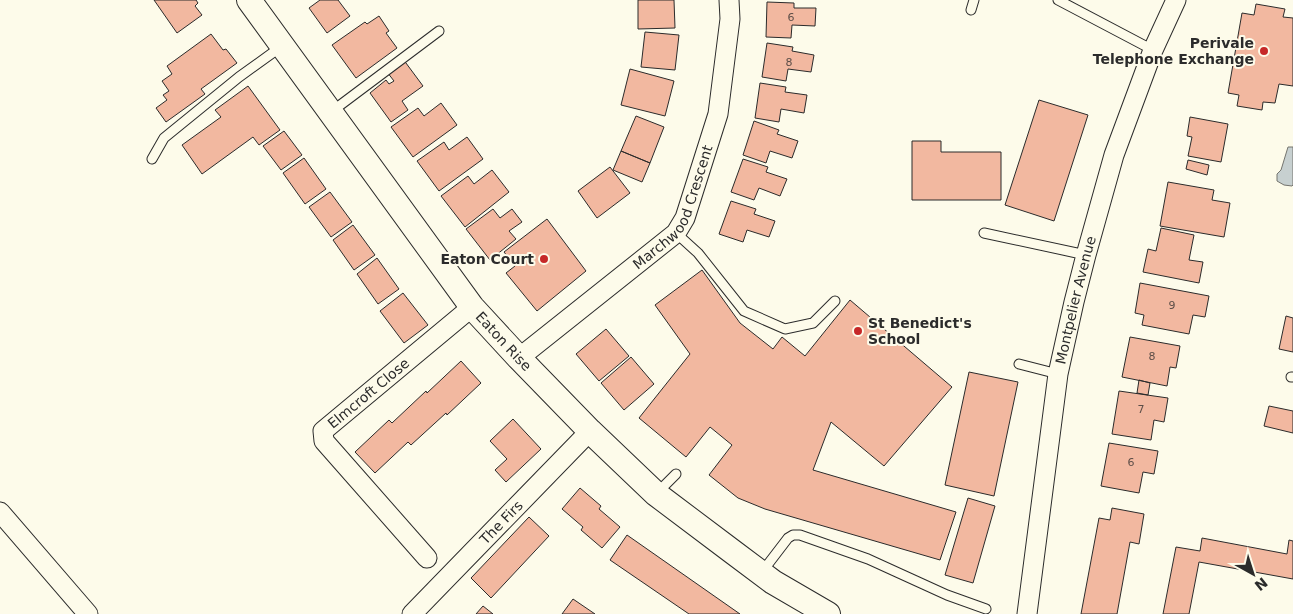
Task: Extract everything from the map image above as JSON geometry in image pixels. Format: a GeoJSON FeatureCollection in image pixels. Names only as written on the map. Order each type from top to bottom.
{"type":"FeatureCollection","features":[{"type":"Feature","properties":{"kind":"street","name":"Eaton Rise"},"geometry":{"type":"LineString","coordinates":[[249,0],[472,307],[519,358],[590,431],[656,494],[773,582],[828,614]]}},
{"type":"Feature","properties":{"kind":"street","name":"Marchwood Crescent"},"geometry":{"type":"LineString","coordinates":[[519,358],[676,233],[685,218],[718,114],[730,19],[730,0]]}},
{"type":"Feature","properties":{"kind":"street","name":"Montpelier Avenue"},"geometry":{"type":"LineString","coordinates":[[1027,614],[1058,374],[1086,255],[1114,155],[1153,50],[1176,0]]}},
{"type":"Feature","properties":{"kind":"street","name":"Elmcroft Close"},"geometry":{"type":"LineString","coordinates":[[427,558],[324,441],[323,431],[472,307]]}},
{"type":"Feature","properties":{"kind":"street","name":"The Firs"},"geometry":{"type":"LineString","coordinates":[[412,614],[590,431]]}},
{"type":"Feature","properties":{"kind":"street"},"geometry":{"type":"LineString","coordinates":[[0,512],[88,614]]}},
{"type":"Feature","properties":{"kind":"lane"},"geometry":{"type":"LineString","coordinates":[[971,10],[974,0]]}},
{"type":"Feature","properties":{"kind":"lane"},"geometry":{"type":"LineString","coordinates":[[1058,0],[1153,50]]}},
{"type":"Feature","properties":{"kind":"lane"},"geometry":{"type":"LineString","coordinates":[[330,112],[439,31]]}},
{"type":"Feature","properties":{"kind":"lane"},"geometry":{"type":"LineString","coordinates":[[152,159],[164,138],[239,77],[282,46]]}},
{"type":"Feature","properties":{"kind":"lane"},"geometry":{"type":"LineString","coordinates":[[676,233],[698,253],[744,311],[785,329],[813,323],[835,302]]}},
{"type":"Feature","properties":{"kind":"lane"},"geometry":{"type":"LineString","coordinates":[[984,233],[1086,255]]}},
{"type":"Feature","properties":{"kind":"lane"},"geometry":{"type":"LineString","coordinates":[[1020,364],[1058,374]]}},
{"type":"Feature","properties":{"kind":"lane"},"geometry":{"type":"LineString","coordinates":[[656,494],[676,474]]}},
{"type":"Feature","properties":{"kind":"lane"},"geometry":{"type":"LineString","coordinates":[[762,573],[788,538],[792,535],[800,535],[868,559],[946,595],[986,609]]}},
{"type":"Feature","properties":{"kind":"shaded area"},"geometry":{"type":"Polygon","coordinates":[[[1288,147],[1293,147],[1292,186],[1284,185],[1277,181],[1277,174],[1281,170],[1288,147]]]}},
{"type":"Feature","properties":{"kind":"building"},"geometry":{"type":"Polygon","coordinates":[[[154,0],[196,0],[198,3],[195,6],[202,15],[177,33],[154,0]]]}},
{"type":"Feature","properties":{"kind":"building"},"geometry":{"type":"Polygon","coordinates":[[[320,0],[338,0],[350,16],[327,33],[309,8],[320,0]]]}},
{"type":"Feature","properties":{"kind":"building"},"geometry":{"type":"Polygon","coordinates":[[[638,0],[674,0],[675,28],[638,29],[638,0]]]}},
{"type":"Feature","properties":{"kind":"building"},"geometry":{"type":"Polygon","coordinates":[[[767,2],[794,3],[794,8],[816,8],[815,26],[792,25],[791,38],[766,37],[767,2]]]}},
{"type":"Feature","properties":{"kind":"building","name":"Perivale Telephone Exchange"},"geometry":{"type":"Polygon","coordinates":[[[1256,4],[1285,9],[1283,17],[1293,18],[1293,86],[1279,84],[1275,103],[1263,102],[1262,110],[1237,106],[1239,95],[1228,93],[1242,13],[1254,15],[1256,4]]]}},
{"type":"Feature","properties":{"kind":"building"},"geometry":{"type":"Polygon","coordinates":[[[379,16],[389,31],[386,33],[397,48],[356,78],[332,45],[365,22],[367,24],[379,16]]]}},
{"type":"Feature","properties":{"kind":"building"},"geometry":{"type":"Polygon","coordinates":[[[645,32],[679,35],[675,70],[641,67],[645,32]]]}},
{"type":"Feature","properties":{"kind":"building"},"geometry":{"type":"Polygon","coordinates":[[[211,34],[223,50],[226,49],[237,63],[201,89],[205,94],[166,122],[156,108],[167,100],[163,95],[169,91],[162,81],[172,74],[167,66],[211,34]]]}},
{"type":"Feature","properties":{"kind":"building"},"geometry":{"type":"Polygon","coordinates":[[[767,43],[793,47],[792,51],[814,55],[811,72],[788,69],[786,81],[762,77],[767,43]]]}},
{"type":"Feature","properties":{"kind":"building"},"geometry":{"type":"Polygon","coordinates":[[[403,59],[423,86],[402,101],[408,110],[391,122],[370,93],[386,80],[389,84],[394,81],[387,72],[403,59]]]}},
{"type":"Feature","properties":{"kind":"building"},"geometry":{"type":"Polygon","coordinates":[[[630,69],[674,81],[665,116],[621,105],[630,69]]]}},
{"type":"Feature","properties":{"kind":"building"},"geometry":{"type":"Polygon","coordinates":[[[760,83],[786,87],[785,92],[807,95],[804,113],[781,109],[779,122],[755,118],[760,83]]]}},
{"type":"Feature","properties":{"kind":"building"},"geometry":{"type":"Polygon","coordinates":[[[248,86],[280,130],[259,145],[253,137],[202,174],[182,145],[221,117],[215,110],[248,86]]]}},
{"type":"Feature","properties":{"kind":"building"},"geometry":{"type":"Polygon","coordinates":[[[1039,100],[1088,115],[1054,221],[1005,205],[1039,100]]]}},
{"type":"Feature","properties":{"kind":"building"},"geometry":{"type":"Polygon","coordinates":[[[441,103],[457,125],[413,157],[391,127],[418,108],[424,116],[441,103]]]}},
{"type":"Feature","properties":{"kind":"building"},"geometry":{"type":"Polygon","coordinates":[[[636,116],[664,127],[650,163],[621,151],[636,116]]]}},
{"type":"Feature","properties":{"kind":"building"},"geometry":{"type":"Polygon","coordinates":[[[1190,117],[1228,124],[1221,162],[1188,156],[1192,137],[1187,136],[1190,117]]]}},
{"type":"Feature","properties":{"kind":"building"},"geometry":{"type":"Polygon","coordinates":[[[754,121],[779,130],[777,134],[798,141],[792,158],[770,151],[766,163],[743,155],[754,121]]]}},
{"type":"Feature","properties":{"kind":"building"},"geometry":{"type":"Polygon","coordinates":[[[284,131],[302,155],[281,170],[263,146],[284,131]]]}},
{"type":"Feature","properties":{"kind":"building"},"geometry":{"type":"Polygon","coordinates":[[[467,137],[483,159],[439,191],[417,161],[444,142],[449,150],[467,137]]]}},
{"type":"Feature","properties":{"kind":"building"},"geometry":{"type":"Polygon","coordinates":[[[912,141],[941,141],[941,152],[1001,152],[1001,200],[912,200],[912,141]]]}},
{"type":"Feature","properties":{"kind":"building"},"geometry":{"type":"Polygon","coordinates":[[[621,151],[650,163],[642,182],[613,170],[621,151]]]}},
{"type":"Feature","properties":{"kind":"building"},"geometry":{"type":"Polygon","coordinates":[[[304,158],[326,189],[305,204],[283,173],[304,158]]]}},
{"type":"Feature","properties":{"kind":"building"},"geometry":{"type":"Polygon","coordinates":[[[743,159],[768,167],[766,172],[787,179],[780,196],[759,188],[754,200],[731,192],[743,159]]]}},
{"type":"Feature","properties":{"kind":"building"},"geometry":{"type":"Polygon","coordinates":[[[1188,160],[1209,165],[1207,175],[1186,169],[1188,160]]]}},
{"type":"Feature","properties":{"kind":"building"},"geometry":{"type":"Polygon","coordinates":[[[610,167],[630,193],[597,218],[578,191],[610,167]]]}},
{"type":"Feature","properties":{"kind":"building"},"geometry":{"type":"Polygon","coordinates":[[[492,170],[509,192],[465,227],[441,196],[468,176],[474,184],[492,170]]]}},
{"type":"Feature","properties":{"kind":"building"},"geometry":{"type":"Polygon","coordinates":[[[1168,182],[1214,190],[1212,200],[1230,203],[1224,237],[1160,226],[1168,182]]]}},
{"type":"Feature","properties":{"kind":"building"},"geometry":{"type":"Polygon","coordinates":[[[330,192],[352,222],[331,237],[309,207],[330,192]]]}},
{"type":"Feature","properties":{"kind":"building"},"geometry":{"type":"Polygon","coordinates":[[[731,201],[756,209],[754,214],[775,221],[769,237],[747,230],[743,242],[719,234],[731,201]]]}},
{"type":"Feature","properties":{"kind":"building"},"geometry":{"type":"Polygon","coordinates":[[[493,209],[500,218],[512,209],[522,222],[509,231],[516,239],[490,260],[466,229],[493,209]]]}},
{"type":"Feature","properties":{"kind":"building","name":"Eaton Court"},"geometry":{"type":"Polygon","coordinates":[[[547,219],[586,271],[537,311],[506,273],[515,266],[504,252],[547,219]]]}},
{"type":"Feature","properties":{"kind":"building"},"geometry":{"type":"Polygon","coordinates":[[[353,225],[375,255],[354,270],[333,240],[353,225]]]}},
{"type":"Feature","properties":{"kind":"building"},"geometry":{"type":"Polygon","coordinates":[[[1161,228],[1194,235],[1189,260],[1203,262],[1199,283],[1143,272],[1148,249],[1156,251],[1161,228]]]}},
{"type":"Feature","properties":{"kind":"building"},"geometry":{"type":"Polygon","coordinates":[[[377,258],[399,289],[378,304],[357,274],[377,258]]]}},
{"type":"Feature","properties":{"kind":"building"},"geometry":{"type":"Polygon","coordinates":[[[702,270],[740,323],[773,349],[782,337],[805,356],[850,300],[952,387],[884,466],[831,422],[813,470],[956,512],[940,560],[765,509],[738,498],[709,475],[732,445],[710,427],[686,457],[639,418],[690,354],[655,305],[702,270]]]}},
{"type":"Feature","properties":{"kind":"building"},"geometry":{"type":"Polygon","coordinates":[[[1140,283],[1209,296],[1205,317],[1193,315],[1189,334],[1142,325],[1144,315],[1135,313],[1140,283]]]}},
{"type":"Feature","properties":{"kind":"building"},"geometry":{"type":"Polygon","coordinates":[[[403,293],[428,325],[404,343],[380,311],[403,293]]]}},
{"type":"Feature","properties":{"kind":"building"},"geometry":{"type":"Polygon","coordinates":[[[1286,316],[1293,318],[1293,352],[1279,349],[1286,316]]]}},
{"type":"Feature","properties":{"kind":"building"},"geometry":{"type":"Polygon","coordinates":[[[606,329],[629,356],[599,381],[576,354],[606,329]]]}},
{"type":"Feature","properties":{"kind":"building"},"geometry":{"type":"Polygon","coordinates":[[[1130,337],[1180,346],[1176,368],[1170,367],[1167,386],[1122,377],[1130,337]]]}},
{"type":"Feature","properties":{"kind":"building"},"geometry":{"type":"Polygon","coordinates":[[[631,357],[654,384],[624,410],[601,383],[631,357]]]}},
{"type":"Feature","properties":{"kind":"building"},"geometry":{"type":"Polygon","coordinates":[[[461,361],[481,383],[447,415],[446,413],[411,445],[408,442],[375,473],[355,452],[389,420],[392,423],[426,391],[427,393],[461,361]]]}},
{"type":"Feature","properties":{"kind":"building"},"geometry":{"type":"Polygon","coordinates":[[[969,372],[1018,382],[994,496],[945,485],[969,372]]]}},
{"type":"Feature","properties":{"kind":"building"},"geometry":{"type":"Polygon","coordinates":[[[1139,380],[1150,383],[1148,395],[1137,393],[1139,380]]]}},
{"type":"Feature","properties":{"kind":"building"},"geometry":{"type":"Polygon","coordinates":[[[1119,391],[1168,398],[1164,422],[1154,420],[1151,440],[1112,434],[1119,391]]]}},
{"type":"Feature","properties":{"kind":"building"},"geometry":{"type":"Polygon","coordinates":[[[1269,406],[1293,411],[1293,433],[1264,426],[1269,406]]]}},
{"type":"Feature","properties":{"kind":"building"},"geometry":{"type":"Polygon","coordinates":[[[513,419],[541,449],[506,482],[495,470],[507,459],[490,441],[513,419]]]}},
{"type":"Feature","properties":{"kind":"building"},"geometry":{"type":"Polygon","coordinates":[[[1109,443],[1158,451],[1154,474],[1143,472],[1139,493],[1101,486],[1109,443]]]}},
{"type":"Feature","properties":{"kind":"building"},"geometry":{"type":"Polygon","coordinates":[[[580,488],[601,506],[599,509],[620,527],[602,548],[581,530],[583,527],[562,509],[580,488]]]}},
{"type":"Feature","properties":{"kind":"building"},"geometry":{"type":"Polygon","coordinates":[[[968,498],[995,506],[973,583],[945,575],[968,498]]]}},
{"type":"Feature","properties":{"kind":"building"},"geometry":{"type":"Polygon","coordinates":[[[1112,508],[1144,514],[1139,544],[1130,542],[1117,614],[1081,614],[1099,518],[1110,520],[1112,508]]]}},
{"type":"Feature","properties":{"kind":"building"},"geometry":{"type":"Polygon","coordinates":[[[529,517],[549,536],[491,598],[471,578],[529,517]]]}},
{"type":"Feature","properties":{"kind":"building"},"geometry":{"type":"Polygon","coordinates":[[[627,535],[740,614],[689,614],[610,560],[627,535]]]}},
{"type":"Feature","properties":{"kind":"building"},"geometry":{"type":"Polygon","coordinates":[[[1202,538],[1287,554],[1289,540],[1293,541],[1293,579],[1199,562],[1189,614],[1163,614],[1176,547],[1200,551],[1202,538]]]}},
{"type":"Feature","properties":{"kind":"building"},"geometry":{"type":"Polygon","coordinates":[[[573,599],[595,614],[562,614],[573,599]]]}},
{"type":"Feature","properties":{"kind":"building"},"geometry":{"type":"Polygon","coordinates":[[[483,606],[493,614],[476,614],[483,606]]]}},
{"type":"Feature","properties":{"kind":"place","name":"Perivale Telephone Exchange"},"geometry":{"type":"Point","coordinates":[1264,51]}},
{"type":"Feature","properties":{"kind":"place","name":"Eaton Court"},"geometry":{"type":"Point","coordinates":[544,259]}},
{"type":"Feature","properties":{"kind":"place","name":"St Benedict's School"},"geometry":{"type":"Point","coordinates":[858,331]}}]}
